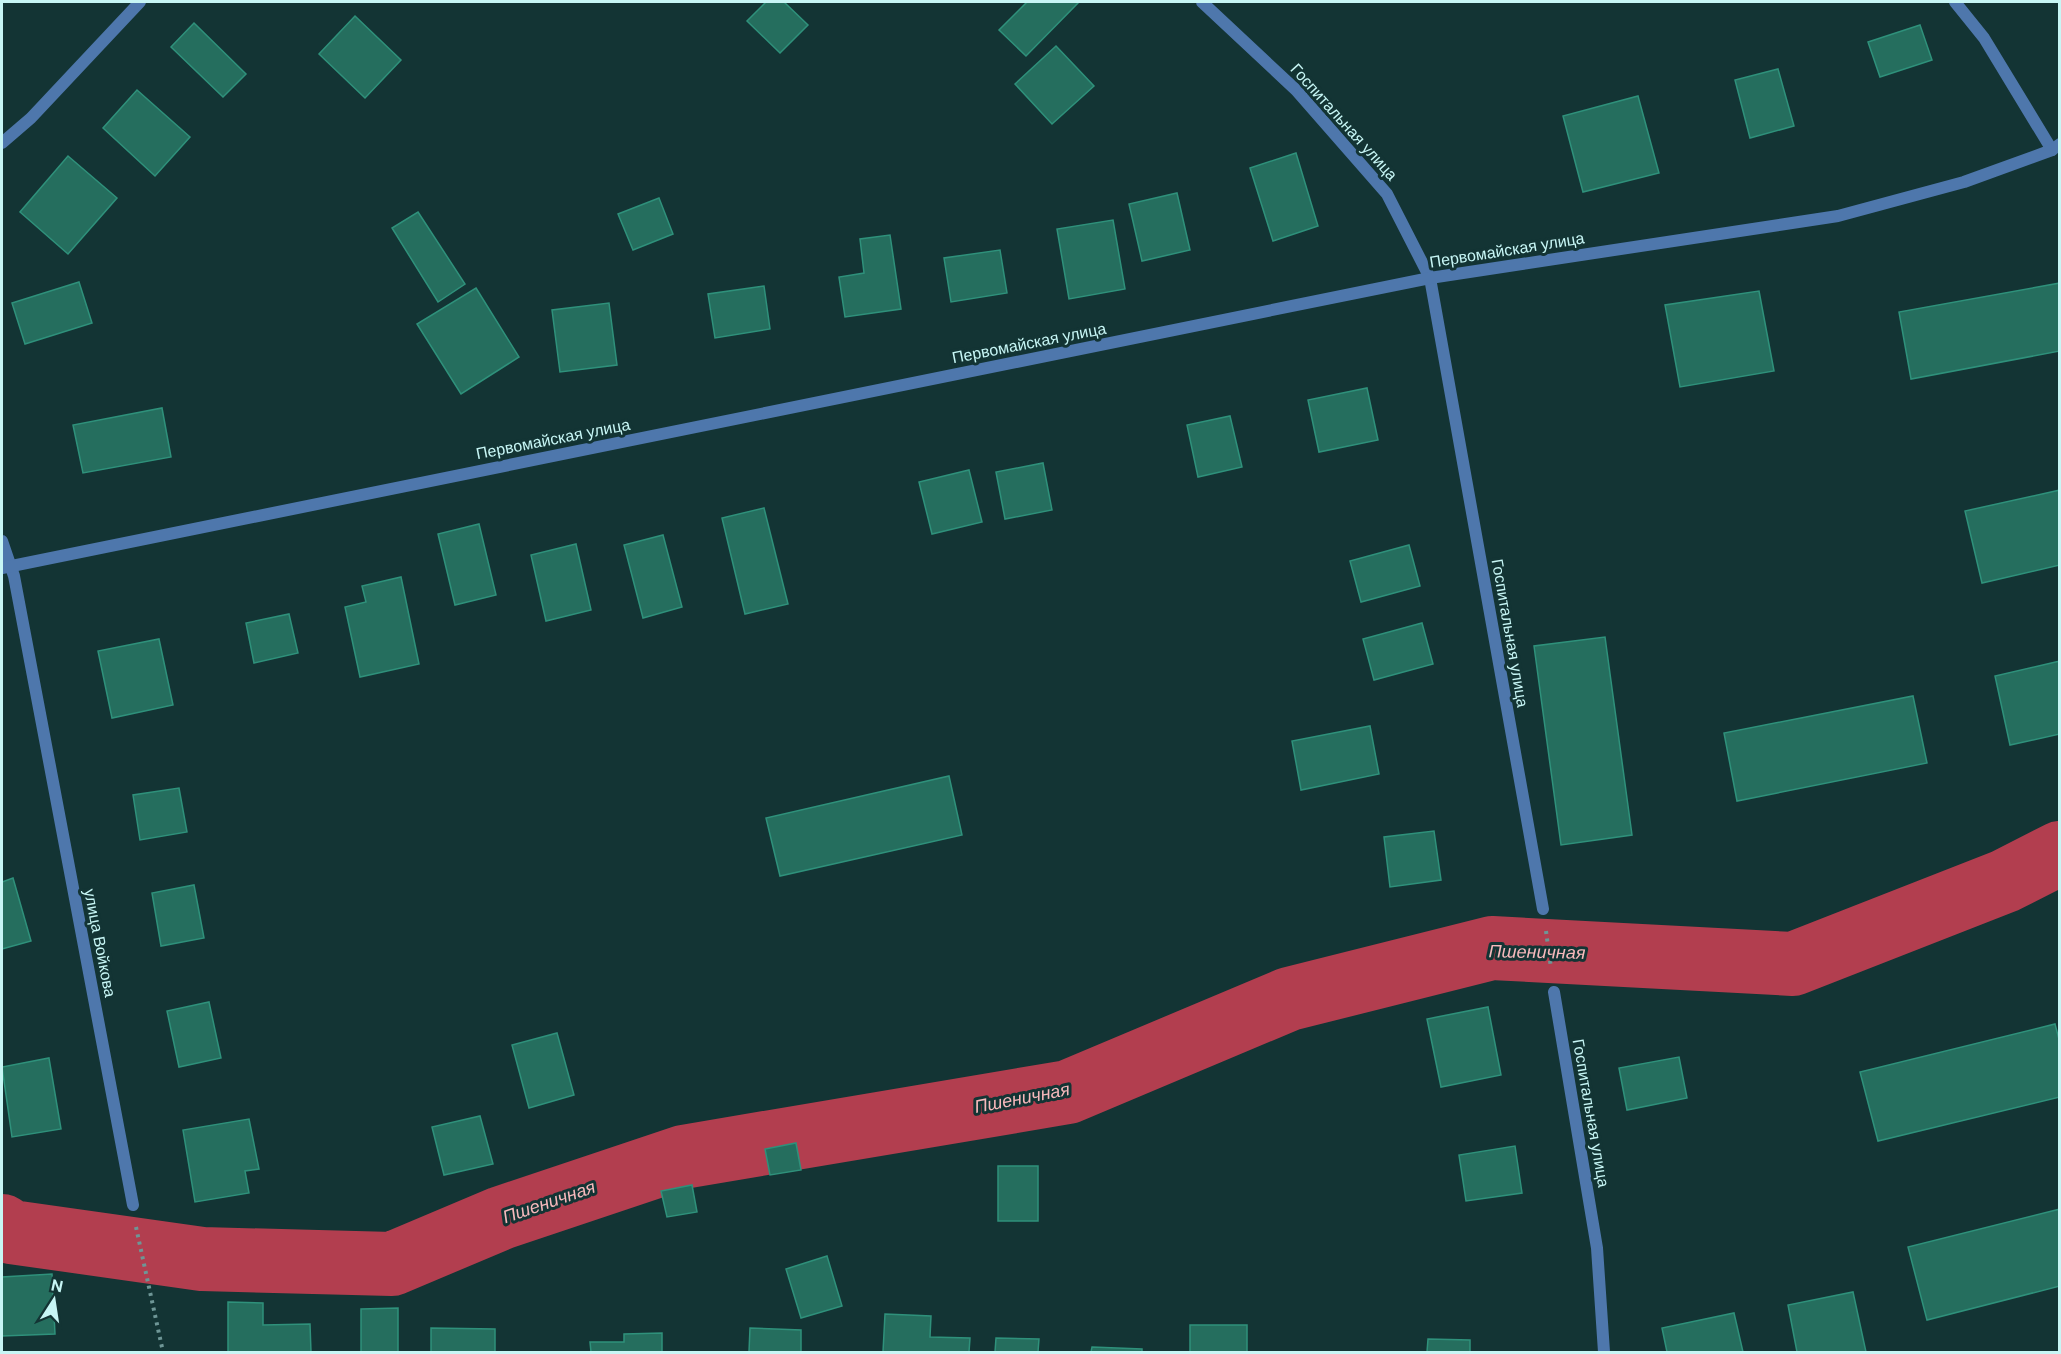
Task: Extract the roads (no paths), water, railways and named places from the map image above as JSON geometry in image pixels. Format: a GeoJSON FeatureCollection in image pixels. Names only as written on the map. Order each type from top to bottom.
{"type":"FeatureCollection","features":[{"type":"Feature","properties":{"kind":"street"},"geometry":{"type":"LineString","coordinates":[[2,143],[31,118],[140,2]]}},
{"type":"Feature","properties":{"kind":"street","name":"Госпитальная улица"},"geometry":{"type":"LineString","coordinates":[[1202,2],[1296,90],[1387,194],[1430,278],[1543,909]]}},
{"type":"Feature","properties":{"kind":"street"},"geometry":{"type":"LineString","coordinates":[[1955,2],[1984,38],[2056,147]]}},
{"type":"Feature","properties":{"kind":"street","name":"Первомайская улица"},"geometry":{"type":"LineString","coordinates":[[6,567],[1430,278],[1838,216],[1964,182],[2056,147]]}},
{"type":"Feature","properties":{"kind":"street","name":"улица Войкова"},"geometry":{"type":"LineString","coordinates":[[2,541],[6,567],[14,576],[133,1205]]}},
{"type":"Feature","properties":{"kind":"street","name":"Госпитальная улица"},"geometry":{"type":"LineString","coordinates":[[1554,992],[1598,1248],[1604,1353]]}},
{"type":"Feature","properties":{"kind":"waterway","name":"Пшеничная"},"geometry":{"type":"LineString","coordinates":[[2,1226],[11,1232],[202,1259],[392,1264],[501,1218],[683,1157],[1068,1092],[1289,999],[1492,948],[1793,964],[2005,881],[2060,853]]}}]}
